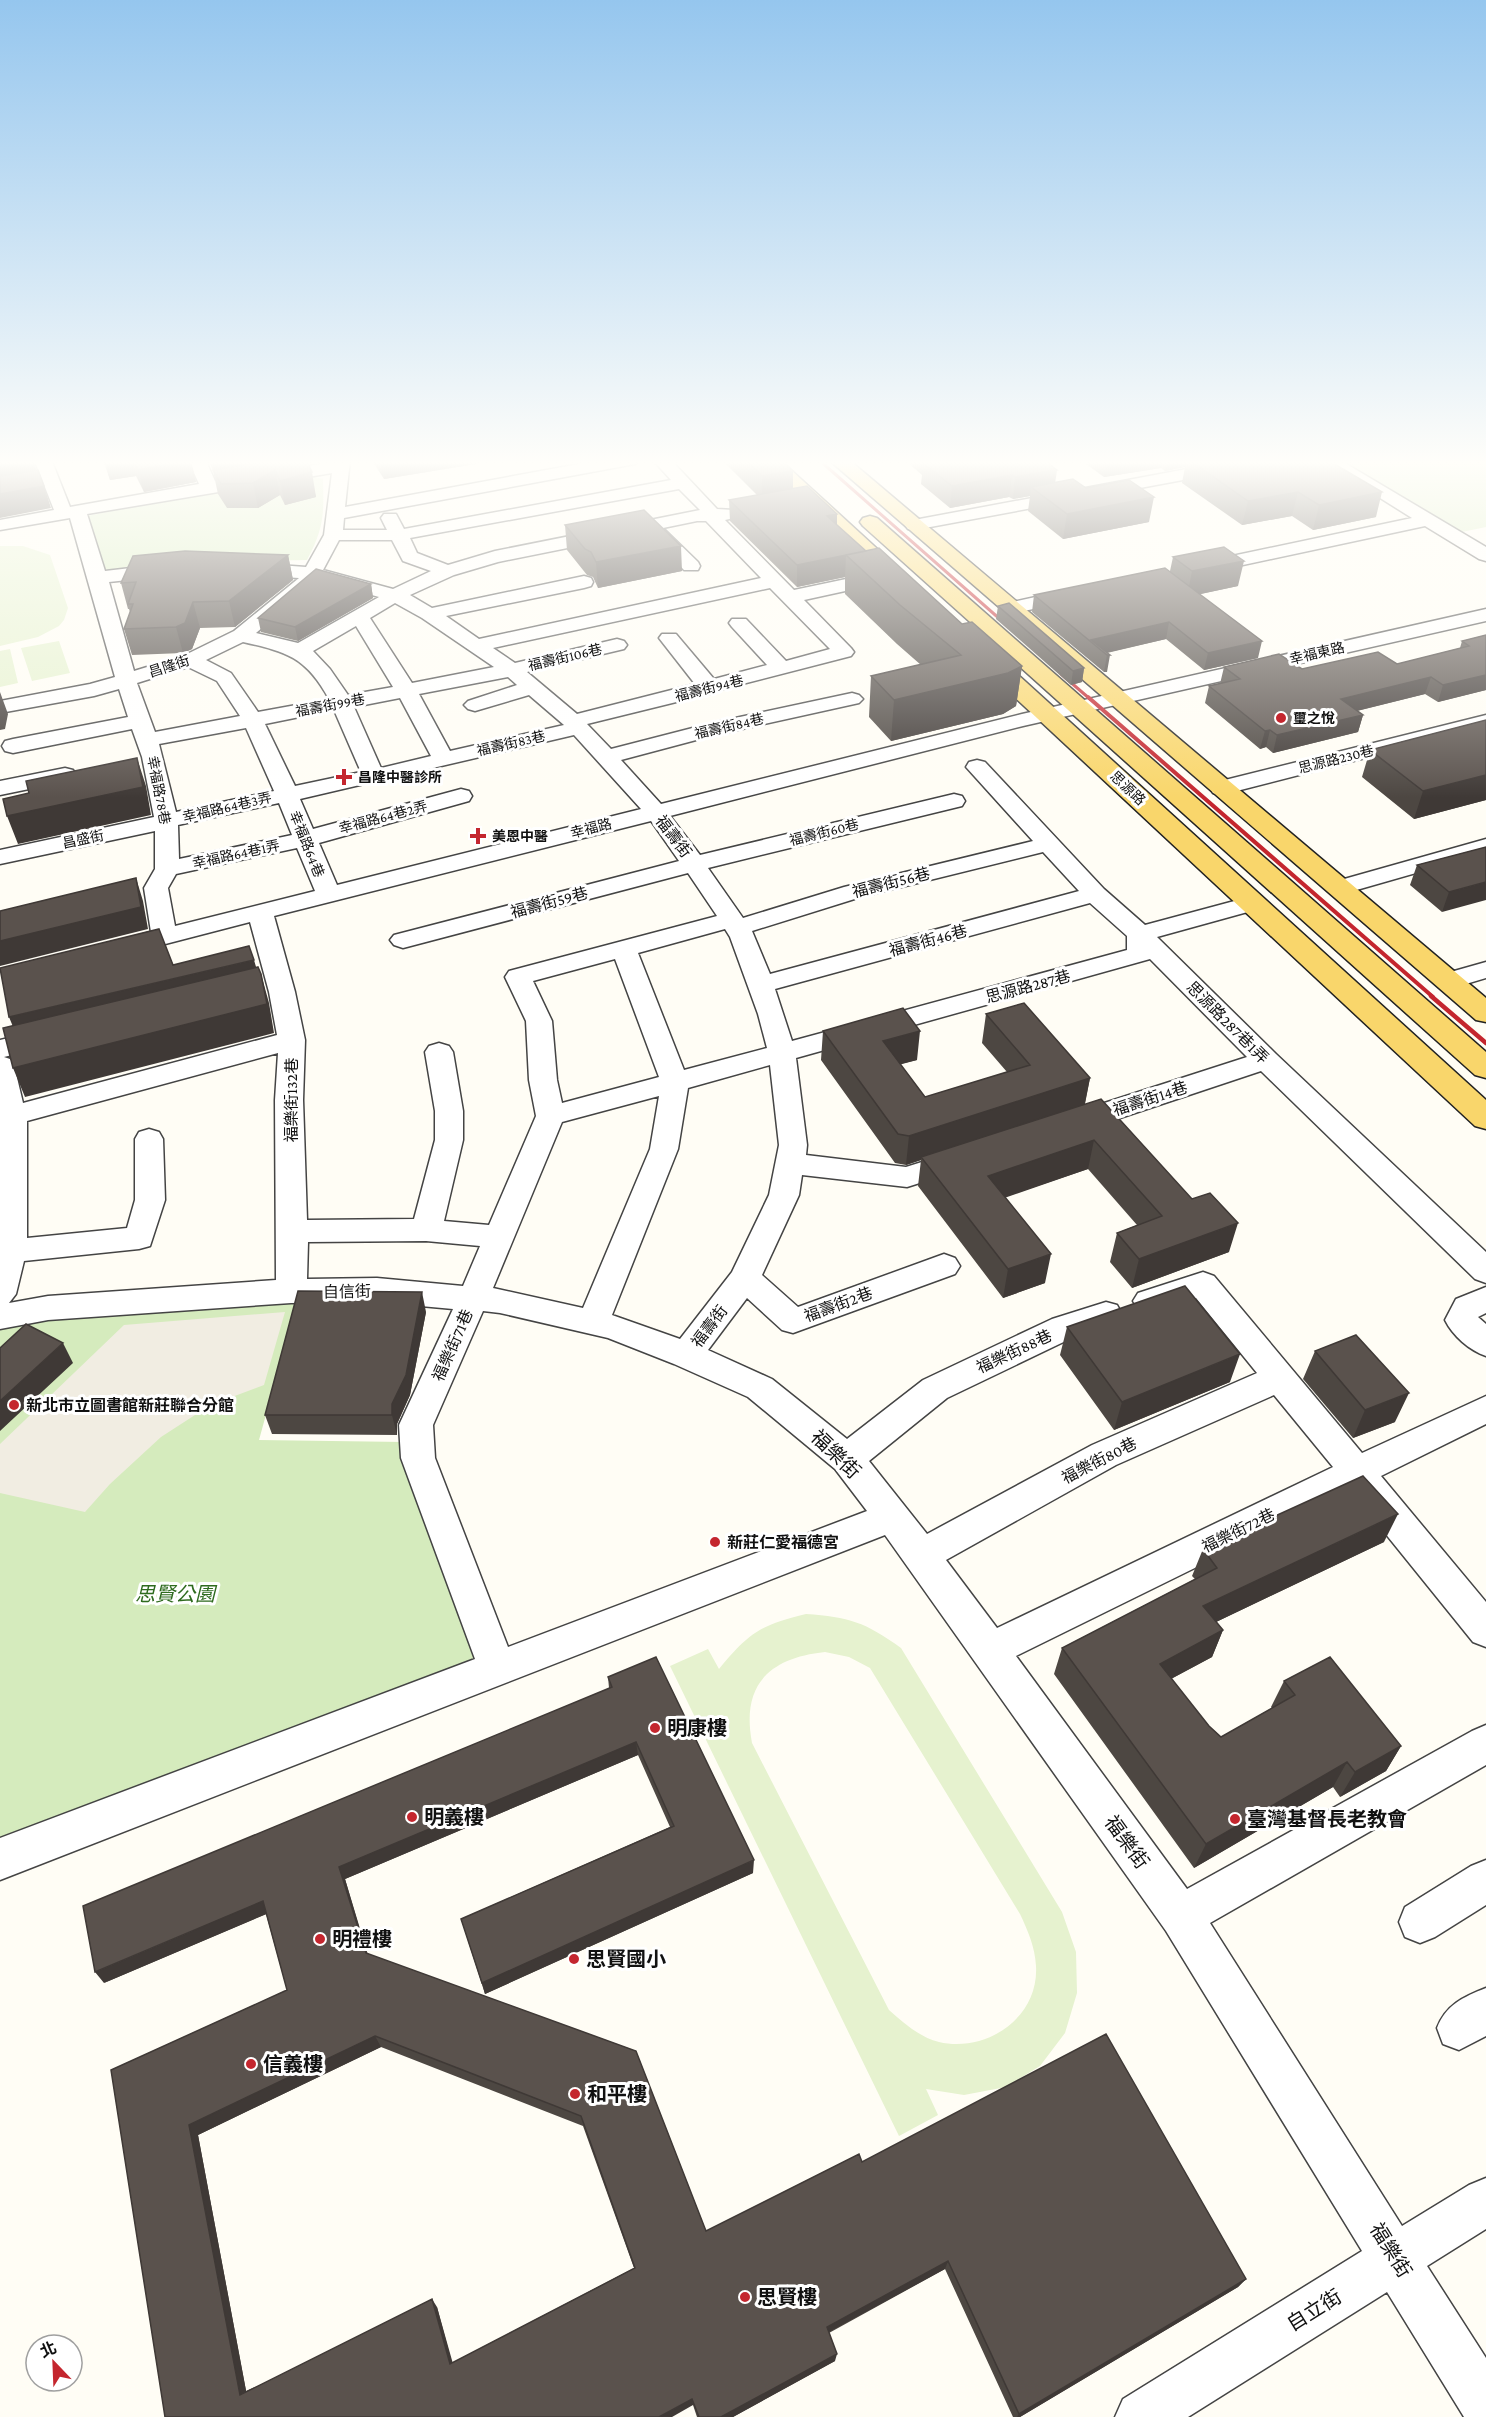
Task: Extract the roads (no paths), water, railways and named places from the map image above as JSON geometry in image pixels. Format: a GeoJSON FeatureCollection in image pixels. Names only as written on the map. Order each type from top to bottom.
{"type":"FeatureCollection","features":[{"type":"Feature","properties":{"kind":"main road"},"geometry":{"type":"LineString","coordinates":[[891,572],[912,591]]}},
{"type":"Feature","properties":{"kind":"main road","name":"思源路"},"geometry":{"type":"LineString","coordinates":[[926,572],[1486,1068]]}},
{"type":"Feature","properties":{"kind":"main road"},"geometry":{"type":"LineString","coordinates":[[968,572],[1486,1013]]}},
{"type":"Feature","properties":{"kind":"main road","name":"思源路"},"geometry":{"type":"LineString","coordinates":[[973,646],[1486,1118]]}},
{"type":"Feature","properties":{"kind":"street","name":"幸福路78巷"},"geometry":{"type":"LineString","coordinates":[[97,572],[126,680],[147,739],[166,821],[152,883],[164,936]]}},
{"type":"Feature","properties":{"kind":"street"},"geometry":{"type":"LineString","coordinates":[[99,577],[151,572]]}},
{"type":"Feature","properties":{"kind":"street","name":"福壽街"},"geometry":{"type":"LineString","coordinates":[[293,572],[312,573],[395,595],[478,645],[533,687],[576,724],[656,812],[694,864],[742,937],[761,985],[782,1053],[793,1145],[784,1195],[745,1278],[686,1355]]}},
{"type":"Feature","properties":{"kind":"street"},"geometry":{"type":"LineString","coordinates":[[299,651],[395,595],[445,572]]}},
{"type":"Feature","properties":{"kind":"street"},"geometry":{"type":"LineString","coordinates":[[766,572],[790,597],[895,575]]}},
{"type":"Feature","properties":{"kind":"street","name":"昌隆街"},"geometry":{"type":"LineString","coordinates":[[0,707],[94,690],[190,660],[241,635],[309,579],[312,573]]}},
{"type":"Feature","properties":{"kind":"street"},"geometry":{"type":"LineString","coordinates":[[478,645],[775,581]]}},
{"type":"Feature","properties":{"kind":"street"},"geometry":{"type":"LineString","coordinates":[[429,614],[584,582]]}},
{"type":"Feature","properties":{"kind":"street"},"geometry":{"type":"LineString","coordinates":[[1010,608],[1091,591]]}},
{"type":"Feature","properties":{"kind":"street","name":"福壽街94巷"},"geometry":{"type":"LineString","coordinates":[[576,724],[844,652],[790,597]]}},
{"type":"Feature","properties":{"kind":"street","name":"幸福東路"},"geometry":{"type":"LineString","coordinates":[[1079,707],[1486,615]]}},
{"type":"Feature","properties":{"kind":"street"},"geometry":{"type":"LineString","coordinates":[[359,616],[406,690],[443,758]]}},
{"type":"Feature","properties":{"kind":"street"},"geometry":{"type":"LineString","coordinates":[[739,623],[782,669]]}},
{"type":"Feature","properties":{"kind":"street"},"geometry":{"type":"LineString","coordinates":[[241,635],[299,651],[320,669],[340,703],[374,776]]}},
{"type":"Feature","properties":{"kind":"street"},"geometry":{"type":"LineString","coordinates":[[669,638],[710,688]]}},
{"type":"Feature","properties":{"kind":"street","name":"福壽街106巷"},"geometry":{"type":"LineString","coordinates":[[512,670],[617,645]]}},
{"type":"Feature","properties":{"kind":"street","name":"幸福路64巷"},"geometry":{"type":"LineString","coordinates":[[190,660],[224,677],[253,720],[287,794],[327,894]]}},
{"type":"Feature","properties":{"kind":"street","name":"福壽街99巷"},"geometry":{"type":"LineString","coordinates":[[147,739],[512,670]]}},
{"type":"Feature","properties":{"kind":"street"},"geometry":{"type":"LineString","coordinates":[[476,705],[533,687]]}},
{"type":"Feature","properties":{"kind":"street","name":"福壽街84巷"},"geometry":{"type":"LineString","coordinates":[[608,758],[712,729],[852,699]]}},
{"type":"Feature","properties":{"kind":"street","name":"幸福路"},"geometry":{"type":"LineString","coordinates":[[120,947],[1079,707]]}},
{"type":"Feature","properties":{"kind":"street","name":"思源路230巷"},"geometry":{"type":"LineString","coordinates":[[1221,788],[1486,721]]}},
{"type":"Feature","properties":{"kind":"street","name":"福壽街83巷"},"geometry":{"type":"LineString","coordinates":[[374,776],[576,724]]}},
{"type":"Feature","properties":{"kind":"street"},"geometry":{"type":"LineString","coordinates":[[13,746],[147,739]]}},
{"type":"Feature","properties":{"kind":"street"},"geometry":{"type":"LineString","coordinates":[[130,762],[147,739]]}},
{"type":"Feature","properties":{"kind":"street","name":"思源路287巷1弄"},"geometry":{"type":"LineString","coordinates":[[977,767],[1095,894],[1140,934],[1266,1060],[1486,1270]]}},
{"type":"Feature","properties":{"kind":"street"},"geometry":{"type":"LineString","coordinates":[[0,789],[84,771]]}},
{"type":"Feature","properties":{"kind":"street","name":"幸福路64巷3弄"},"geometry":{"type":"LineString","coordinates":[[166,821],[374,776]]}},
{"type":"Feature","properties":{"kind":"street","name":"幸福路64巷2弄"},"geometry":{"type":"LineString","coordinates":[[305,839],[461,796]]}},
{"type":"Feature","properties":{"kind":"street","name":"福壽街60巷"},"geometry":{"type":"LineString","coordinates":[[694,864],[954,801]]}},
{"type":"Feature","properties":{"kind":"street","name":"昌盛街"},"geometry":{"type":"LineString","coordinates":[[0,857],[166,821]]}},
{"type":"Feature","properties":{"kind":"street","name":"幸福路64巷1弄"},"geometry":{"type":"LineString","coordinates":[[152,883],[305,839]]}},
{"type":"Feature","properties":{"kind":"street","name":"福壽街56巷"},"geometry":{"type":"LineString","coordinates":[[550,1116],[543,1080],[539,1021],[518,977],[624,949],[734,924],[883,883],[1049,844]]}},
{"type":"Feature","properties":{"kind":"street"},"geometry":{"type":"LineString","coordinates":[[1339,888],[1486,846]]}},
{"type":"Feature","properties":{"kind":"street","name":"福壽街59巷"},"geometry":{"type":"LineString","coordinates":[[404,940],[694,864]]}},
{"type":"Feature","properties":{"kind":"street","name":"福壽街46巷"},"geometry":{"type":"LineString","coordinates":[[761,985],[1095,894]]}},
{"type":"Feature","properties":{"kind":"street"},"geometry":{"type":"LineString","coordinates":[[1140,934],[1253,903]]}},
{"type":"Feature","properties":{"kind":"street","name":"福樂街132巷"},"geometry":{"type":"LineString","coordinates":[[260,912],[267,941],[279,973],[268,986],[291,1040],[289,1098],[294,1231],[291,1291]]}},
{"type":"Feature","properties":{"kind":"street","name":"思源路287巷"},"geometry":{"type":"LineString","coordinates":[[782,1053],[1140,955],[1140,934]]}},
{"type":"Feature","properties":{"kind":"street"},"geometry":{"type":"LineString","coordinates":[[593,1323],[664,1149],[675,1083],[624,949]]}},
{"type":"Feature","properties":{"kind":"street"},"geometry":{"type":"LineString","coordinates":[[1449,981],[1486,970]]}},
{"type":"Feature","properties":{"kind":"street"},"geometry":{"type":"LineString","coordinates":[[0,1049],[70,1032]]}},
{"type":"Feature","properties":{"kind":"street"},"geometry":{"type":"LineString","coordinates":[[8,1121],[291,1040]]}},
{"type":"Feature","properties":{"kind":"street"},"geometry":{"type":"LineString","coordinates":[[426,1230],[449,1140],[449,1111],[439,1052]]}},
{"type":"Feature","properties":{"kind":"street"},"geometry":{"type":"LineString","coordinates":[[550,1116],[782,1053]]}},
{"type":"Feature","properties":{"kind":"street","name":"福壽街14巷"},"geometry":{"type":"LineString","coordinates":[[1053,1130],[1266,1060]]}},
{"type":"Feature","properties":{"kind":"street"},"geometry":{"type":"LineString","coordinates":[[0,1065],[8,1121],[11,1251],[0,1294]]}},
{"type":"Feature","properties":{"kind":"street","name":"福樂街71巷"},"geometry":{"type":"LineString","coordinates":[[497,1668],[418,1458],[416,1425],[473,1299],[550,1116]]}},
{"type":"Feature","properties":{"kind":"street"},"geometry":{"type":"LineString","coordinates":[[11,1251],[139,1238],[150,1200],[150,1139]]}},
{"type":"Feature","properties":{"kind":"street"},"geometry":{"type":"LineString","coordinates":[[789,1163],[907,1178],[986,1152]]}},
{"type":"Feature","properties":{"kind":"street"},"geometry":{"type":"LineString","coordinates":[[294,1231],[426,1230],[499,1237]]}},
{"type":"Feature","properties":{"kind":"street","name":"福壽街2巷"},"geometry":{"type":"LineString","coordinates":[[745,1278],[793,1321],[944,1266]]}},
{"type":"Feature","properties":{"kind":"street","name":"福樂街88巷"},"geometry":{"type":"LineString","coordinates":[[847,1459],[935,1389],[1063,1328],[1203,1284],[1281,1377]]}},
{"type":"Feature","properties":{"kind":"street","name":"自信街"},"geometry":{"type":"LineString","coordinates":[[0,1317],[48,1308],[291,1291],[377,1290],[500,1301],[614,1327],[686,1355]]}},
{"type":"Feature","properties":{"kind":"street"},"geometry":{"type":"LineString","coordinates":[[1486,1299],[1467,1308],[1461,1320],[1486,1343]]}},
{"type":"Feature","properties":{"kind":"street","name":"福樂街"},"geometry":{"type":"LineString","coordinates":[[686,1355],[760,1388],[847,1459],[922,1555],[1181,1916],[1486,2405]]}},
{"type":"Feature","properties":{"kind":"street"},"geometry":{"type":"LineString","coordinates":[[1281,1377],[1486,1630]]}},
{"type":"Feature","properties":{"kind":"street","name":"福樂街80巷"},"geometry":{"type":"LineString","coordinates":[[922,1555],[1104,1455],[1281,1377]]}},
{"type":"Feature","properties":{"kind":"street","name":"福樂街72巷"},"geometry":{"type":"LineString","coordinates":[[990,1650],[1486,1409]]}},
{"type":"Feature","properties":{"kind":"street"},"geometry":{"type":"LineString","coordinates":[[0,1858],[892,1517]]}},
{"type":"Feature","properties":{"kind":"street"},"geometry":{"type":"LineString","coordinates":[[1181,1916],[1486,1744]]}},
{"type":"Feature","properties":{"kind":"street"},"geometry":{"type":"LineString","coordinates":[[1420,1922],[1486,1881]]}},
{"type":"Feature","properties":{"kind":"street","name":"自立街"},"geometry":{"type":"LineString","coordinates":[[1141,2417],[1486,2202]]}},
{"type":"Feature","properties":{"kind":"railway"},"geometry":{"type":"LineString","coordinates":[[946,572],[1010,628]]}},
{"type":"Feature","properties":{"kind":"railway"},"geometry":{"type":"LineString","coordinates":[[1061,674],[1090,699]]}},
{"type":"Feature","properties":{"kind":"railway"},"geometry":{"type":"LineString","coordinates":[[1088,697],[1433,997]]}},
{"type":"Feature","properties":{"kind":"railway"},"geometry":{"type":"LineString","coordinates":[[1431,996],[1486,1043]]}},
{"type":"Feature","properties":{"kind":"place","name":"璽之悅"},"geometry":{"type":"Point","coordinates":[1281,718]}},
{"type":"Feature","properties":{"kind":"place","name":"昌隆中醫診所"},"geometry":{"type":"Point","coordinates":[344,777]}},
{"type":"Feature","properties":{"kind":"place","name":"美恩中醫"},"geometry":{"type":"Point","coordinates":[478,836]}},
{"type":"Feature","properties":{"kind":"place","name":"新北市立圖書館新莊聯合分館"},"geometry":{"type":"Point","coordinates":[14,1405]}},
{"type":"Feature","properties":{"kind":"place","name":"新莊仁愛福德宮"},"geometry":{"type":"Point","coordinates":[715,1542]}},
{"type":"Feature","properties":{"kind":"place","name":"明康樓"},"geometry":{"type":"Point","coordinates":[655,1728]}},
{"type":"Feature","properties":{"kind":"place","name":"明義樓"},"geometry":{"type":"Point","coordinates":[412,1817]}},
{"type":"Feature","properties":{"kind":"place","name":"臺灣基督長老教會"},"geometry":{"type":"Point","coordinates":[1235,1819]}},
{"type":"Feature","properties":{"kind":"place","name":"明禮樓"},"geometry":{"type":"Point","coordinates":[320,1939]}},
{"type":"Feature","properties":{"kind":"place","name":"思賢國小"},"geometry":{"type":"Point","coordinates":[574,1959]}},
{"type":"Feature","properties":{"kind":"place","name":"信義樓"},"geometry":{"type":"Point","coordinates":[251,2064]}},
{"type":"Feature","properties":{"kind":"place","name":"和平樓"},"geometry":{"type":"Point","coordinates":[575,2094]}},
{"type":"Feature","properties":{"kind":"place","name":"思賢樓"},"geometry":{"type":"Point","coordinates":[745,2297]}},
{"type":"Feature","properties":{"kind":"park label","name":"思賢公園"},"geometry":{"type":"Point","coordinates":[175,1594]}}]}
